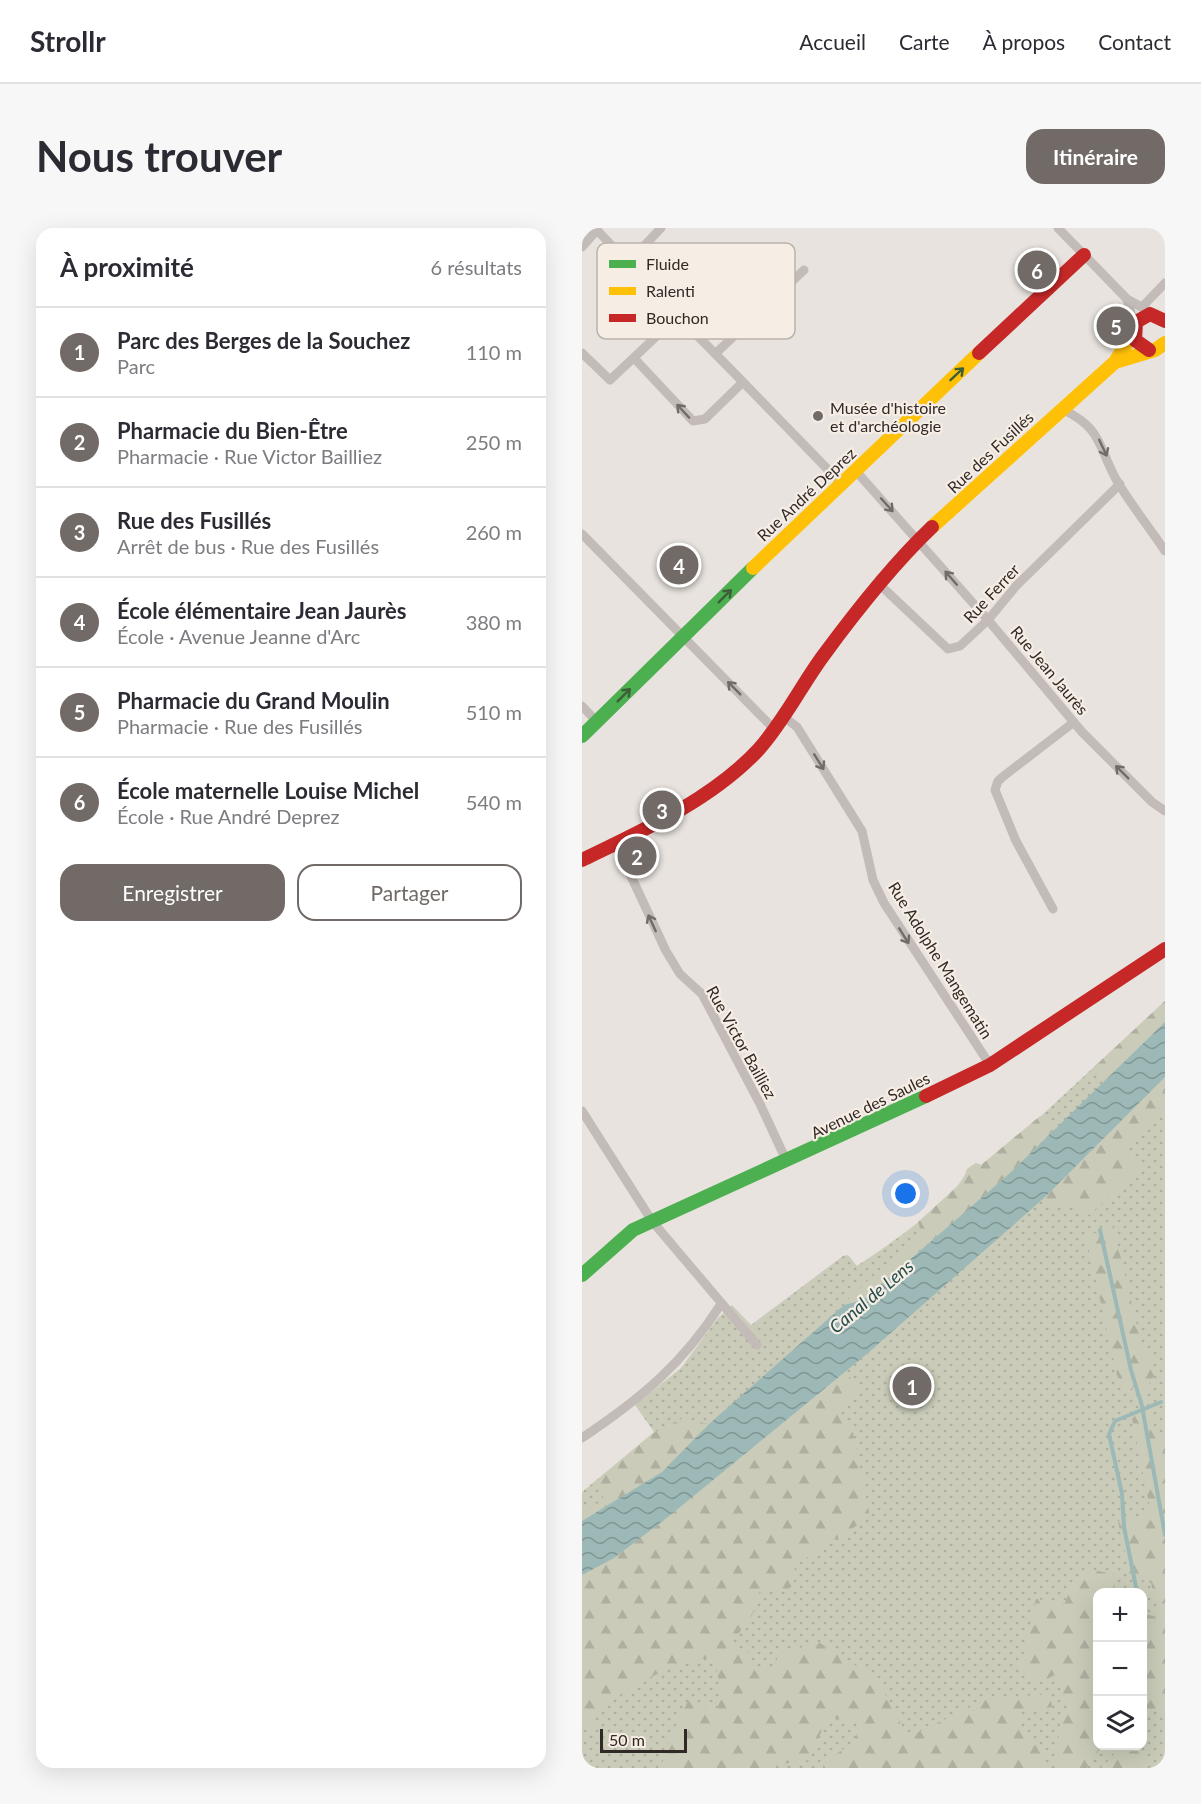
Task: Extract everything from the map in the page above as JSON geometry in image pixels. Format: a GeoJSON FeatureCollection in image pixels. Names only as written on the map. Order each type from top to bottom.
{"type":"FeatureCollection","features":[{"type":"Feature","properties":{"kind":"street"},"geometry":{"type":"LineString","coordinates":[[647,243],[661,228]]}},
{"type":"Feature","properties":{"kind":"street"},"geometry":{"type":"LineString","coordinates":[[1058,228],[1127,299],[1154,314]]}},
{"type":"Feature","properties":{"kind":"street"},"geometry":{"type":"LineString","coordinates":[[582,247],[596,229],[610,243]]}},
{"type":"Feature","properties":{"kind":"street","name":"Rue André Deprez"},"geometry":{"type":"LineString","coordinates":[[582,736],[840,482],[1084,255]]}},
{"type":"Feature","properties":{"kind":"street"},"geometry":{"type":"LineString","coordinates":[[795,278],[804,270]]}},
{"type":"Feature","properties":{"kind":"street"},"geometry":{"type":"LineString","coordinates":[[1154,314],[1165,283]]}},
{"type":"Feature","properties":{"kind":"street"},"geometry":{"type":"LineString","coordinates":[[1127,299],[1138,345],[1149,350]]}},
{"type":"Feature","properties":{"kind":"street"},"geometry":{"type":"LineString","coordinates":[[1133,329],[1142,316],[1154,314]]}},
{"type":"Feature","properties":{"kind":"street","name":"Rue des Fusillés"},"geometry":{"type":"LineString","coordinates":[[582,860],[659,823],[734,773],[775,730],[823,656],[879,584],[919,541],[1115,362],[1133,329]]}},
{"type":"Feature","properties":{"kind":"street"},"geometry":{"type":"LineString","coordinates":[[582,353],[610,380],[654,339]]}},
{"type":"Feature","properties":{"kind":"street"},"geometry":{"type":"LineString","coordinates":[[700,339],[743,382]]}},
{"type":"Feature","properties":{"kind":"street"},"geometry":{"type":"LineString","coordinates":[[701,339],[840,482]]}},
{"type":"Feature","properties":{"kind":"street"},"geometry":{"type":"LineString","coordinates":[[715,354],[731,339]]}},
{"type":"Feature","properties":{"kind":"street","name":"Rue des Fusillés"},"geometry":{"type":"LineString","coordinates":[[1115,362],[1165,344]]}},
{"type":"Feature","properties":{"kind":"street"},"geometry":{"type":"LineString","coordinates":[[634,358],[693,421],[705,419],[743,382]]}},
{"type":"Feature","properties":{"kind":"street"},"geometry":{"type":"LineString","coordinates":[[1062,409],[1077,416],[1095,433],[1120,484],[1165,551]]}},
{"type":"Feature","properties":{"kind":"street","name":"Rue Jean Jaurès"},"geometry":{"type":"LineString","coordinates":[[855,470],[988,620],[1074,722],[1152,802],[1165,811]]}},
{"type":"Feature","properties":{"kind":"street","name":"Rue Ferrer"},"geometry":{"type":"LineString","coordinates":[[879,584],[948,649],[960,646],[988,620],[1016,586],[1120,484]]}},
{"type":"Feature","properties":{"kind":"street"},"geometry":{"type":"LineString","coordinates":[[582,534],[775,730]]}},
{"type":"Feature","properties":{"kind":"street"},"geometry":{"type":"LineString","coordinates":[[582,706],[597,722]]}},
{"type":"Feature","properties":{"kind":"street","name":"Rue Adolphe Mangematin"},"geometry":{"type":"LineString","coordinates":[[784,717],[797,728],[862,831],[873,880],[884,903],[990,1065]]}},
{"type":"Feature","properties":{"kind":"street"},"geometry":{"type":"LineString","coordinates":[[1053,909],[1016,841],[995,790],[998,781],[1074,722]]}},
{"type":"Feature","properties":{"kind":"street","name":"Rue Victor Bailliez"},"geometry":{"type":"LineString","coordinates":[[616,844],[666,951],[681,974],[702,994],[760,1104],[787,1162]]}},
{"type":"Feature","properties":{"kind":"street","name":"Avenue des Saules"},"geometry":{"type":"LineString","coordinates":[[582,1275],[621,1238],[652,1221],[787,1162],[990,1065],[1165,949]]}},
{"type":"Feature","properties":{"kind":"street"},"geometry":{"type":"LineString","coordinates":[[582,1112],[652,1221],[757,1346]]}},
{"type":"Feature","properties":{"kind":"street"},"geometry":{"type":"LineString","coordinates":[[582,1438],[678,1363],[702,1334],[721,1304]]}},
{"type":"Feature","properties":{"kind":"green space"},"geometry":{"type":"Polygon","coordinates":[[[1165,1001],[1165,1768],[582,1768],[582,1492],[654,1432],[635,1405],[681,1368],[718,1318],[732,1305],[751,1325],[843,1256],[848,1255],[857,1266],[936,1208],[951,1194],[967,1169],[976,1163],[981,1165],[1014,1141],[1165,1001]]]}},
{"type":"Feature","properties":{"kind":"green space"},"geometry":{"type":"Polygon","coordinates":[[[1165,1001],[1165,1022],[1104,1082],[1091,1070],[1165,1001]]]}},
{"type":"Feature","properties":{"kind":"green space"},"geometry":{"type":"Polygon","coordinates":[[[1165,1077],[1165,1112],[1125,1148],[1141,1167],[1089,1215],[1071,1205],[1044,1207],[1044,1198],[1165,1077]]]}},
{"type":"Feature","properties":{"kind":"green space"},"geometry":{"type":"Polygon","coordinates":[[[1040,1116],[1056,1128],[1009,1174],[863,1300],[844,1305],[853,1293],[922,1234],[918,1222],[964,1180],[967,1169],[976,1163],[981,1165],[1040,1116]]]}},
{"type":"Feature","properties":{"kind":"green space"},"geometry":{"type":"Polygon","coordinates":[[[1113,1226],[1143,1350],[1151,1359],[1154,1376],[1145,1390],[1157,1437],[1165,1439],[1165,1710],[1147,1710],[1147,1615],[1159,1617],[1151,1583],[1130,1576],[1118,1521],[1151,1513],[1132,1419],[1144,1405],[1137,1384],[1129,1391],[1117,1375],[1086,1237],[1113,1226]]]}},
{"type":"Feature","properties":{"kind":"green space"},"geometry":{"type":"Polygon","coordinates":[[[845,1372],[861,1390],[840,1414],[853,1433],[870,1517],[795,1565],[794,1584],[785,1592],[760,1591],[752,1615],[731,1644],[747,1651],[755,1671],[774,1668],[779,1653],[820,1643],[877,1679],[908,1737],[987,1699],[1050,1694],[1052,1707],[1020,1712],[1021,1731],[1043,1748],[1045,1768],[823,1768],[824,1763],[856,1740],[857,1723],[828,1716],[809,1760],[775,1765],[775,1768],[661,1768],[669,1740],[688,1701],[718,1710],[720,1685],[713,1657],[687,1661],[644,1680],[603,1705],[590,1729],[582,1730],[582,1575],[614,1558],[668,1517],[845,1372]]]}},
{"type":"Feature","properties":{"kind":"green space"},"geometry":{"type":"Polygon","coordinates":[[[683,1418],[709,1424],[662,1472],[582,1521],[583,1513],[604,1499],[595,1482],[655,1432],[683,1418]]]}},
{"type":"Feature","properties":{"kind":"green space"},"geometry":{"type":"Polygon","coordinates":[[[1094,1570],[1117,1575],[1114,1588],[1093,1588],[1093,1750],[1099,1750],[1087,1768],[1056,1768],[1061,1711],[1070,1708],[1055,1675],[1041,1682],[1029,1682],[1020,1669],[1036,1599],[1065,1603],[1072,1584],[1094,1570]]]}},
{"type":"Feature","properties":{"kind":"green space"},"geometry":{"type":"Polygon","coordinates":[[[1138,1751],[1146,1759],[1145,1768],[1101,1768],[1116,1752],[1138,1751]]]}},
{"type":"Feature","properties":{"kind":"water","name":"Canal de Lens"},"geometry":{"type":"Polygon","coordinates":[[[1165,1022],[1165,1077],[1044,1198],[868,1353],[668,1517],[614,1558],[582,1575],[582,1521],[662,1472],[709,1424],[844,1305],[863,1300],[1009,1174],[1165,1022]]]}},
{"type":"Feature","properties":{"kind":"waterway"},"geometry":{"type":"LineString","coordinates":[[1100,1230],[1131,1370],[1142,1406],[1165,1535]]}},
{"type":"Feature","properties":{"kind":"waterway"},"geometry":{"type":"LineString","coordinates":[[1136,1588],[1124,1527],[1122,1494],[1109,1434],[1115,1421],[1161,1402]]}},
{"type":"Feature","properties":{"kind":"traffic: fast"},"geometry":{"type":"LineString","coordinates":[[582,736],[753,568]]}},
{"type":"Feature","properties":{"kind":"traffic: fast"},"geometry":{"type":"LineString","coordinates":[[582,1275],[633,1230],[926,1096]]}},
{"type":"Feature","properties":{"kind":"traffic: slow"},"geometry":{"type":"LineString","coordinates":[[932,527],[1115,362],[1133,333]]}},
{"type":"Feature","properties":{"kind":"traffic: slow"},"geometry":{"type":"LineString","coordinates":[[1115,362],[1155,350],[1165,343]]}},
{"type":"Feature","properties":{"kind":"traffic: slow"},"geometry":{"type":"LineString","coordinates":[[753,568],[979,353]]}},
{"type":"Feature","properties":{"kind":"traffic: jam"},"geometry":{"type":"LineString","coordinates":[[979,353],[1084,255]]}},
{"type":"Feature","properties":{"kind":"traffic: jam"},"geometry":{"type":"LineString","coordinates":[[1149,350],[1135,340],[1136,322],[1150,314],[1165,321]]}},
{"type":"Feature","properties":{"kind":"traffic: jam"},"geometry":{"type":"LineString","coordinates":[[582,860],[676,812],[741,767],[768,738],[823,656],[861,605],[932,527]]}},
{"type":"Feature","properties":{"kind":"traffic: jam"},"geometry":{"type":"LineString","coordinates":[[926,1096],[990,1065],[1165,949]]}},
{"type":"Feature","properties":{"kind":"place","name":"École maternelle Louise Michel"},"geometry":{"type":"Point","coordinates":[1037,270]}},
{"type":"Feature","properties":{"kind":"place","name":"Pharmacie du Grand Moulin"},"geometry":{"type":"Point","coordinates":[1116,326]}},
{"type":"Feature","properties":{"kind":"place","name":"Musée d'histoire et d'archéologie"},"geometry":{"type":"Point","coordinates":[818,416]}},
{"type":"Feature","properties":{"kind":"place","name":"École élémentaire Jean Jaurès"},"geometry":{"type":"Point","coordinates":[679,565]}},
{"type":"Feature","properties":{"kind":"place","name":"Rue des Fusillés"},"geometry":{"type":"Point","coordinates":[662,810]}},
{"type":"Feature","properties":{"kind":"place","name":"Pharmacie du Bien-Être"},"geometry":{"type":"Point","coordinates":[637,856]}},
{"type":"Feature","properties":{"kind":"place","name":"Parc des Berges de la Souchez"},"geometry":{"type":"Point","coordinates":[912,1386]}}]}
